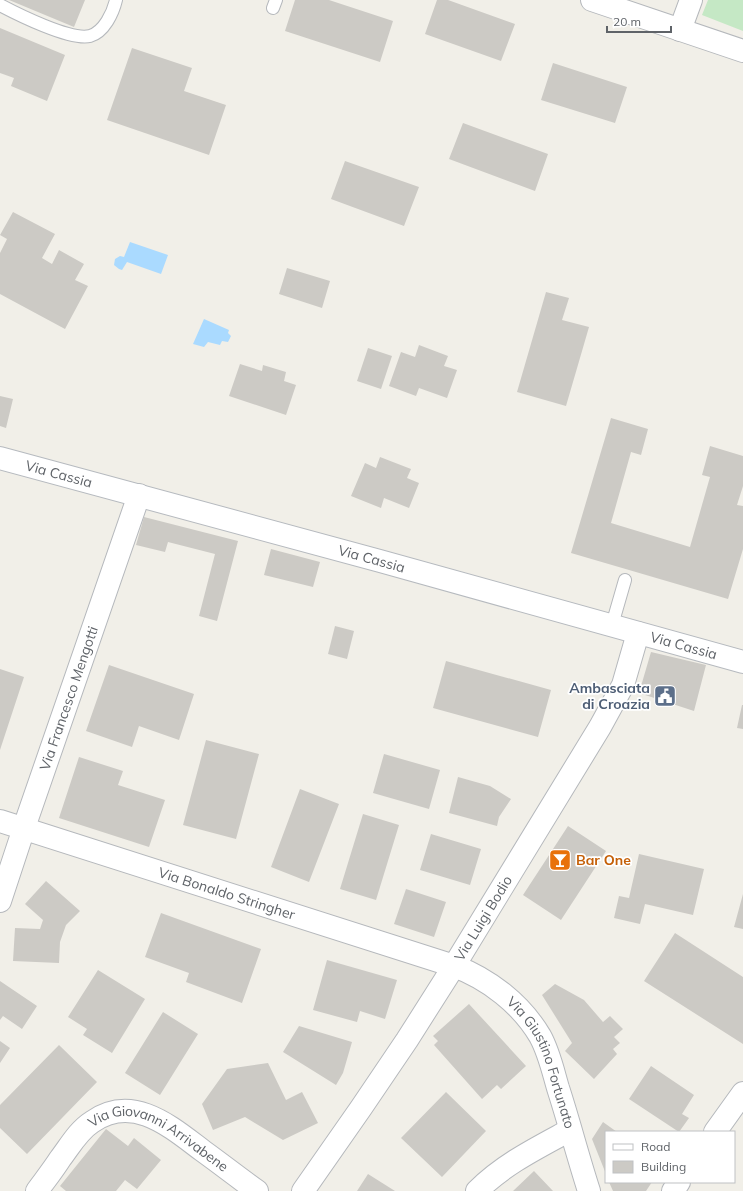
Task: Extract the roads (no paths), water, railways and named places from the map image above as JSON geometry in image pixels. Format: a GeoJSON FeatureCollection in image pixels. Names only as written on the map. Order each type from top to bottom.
{"type":"FeatureCollection","features":[{"type":"Feature","properties":{"kind":"street"},"geometry":{"type":"LineString","coordinates":[[592,0],[743,51]]}},
{"type":"Feature","properties":{"kind":"street"},"geometry":{"type":"LineString","coordinates":[[680,30],[691,0]]}},
{"type":"Feature","properties":{"kind":"street","name":"Via Cassia"},"geometry":{"type":"LineString","coordinates":[[0,458],[743,662]]}},
{"type":"Feature","properties":{"kind":"street","name":"Via Francesco Mengotti"},"geometry":{"type":"LineString","coordinates":[[0,901],[139,495]]}},
{"type":"Feature","properties":{"kind":"street","name":"Via Luigi Bodio"},"geometry":{"type":"LineString","coordinates":[[303,1191],[366,1102],[454,966],[620,692],[626,677],[638,633]]}},
{"type":"Feature","properties":{"kind":"street","name":"Via Bonaldo Stringher"},"geometry":{"type":"LineString","coordinates":[[0,821],[454,966]]}},
{"type":"Feature","properties":{"kind":"street","name":"Via Giustino Fortunato"},"geometry":{"type":"LineString","coordinates":[[454,966],[469,972],[496,988],[513,1003],[541,1037],[550,1060],[589,1191]]}},
{"type":"Feature","properties":{"kind":"street"},"geometry":{"type":"LineString","coordinates":[[716,1131],[743,1093]]}},
{"type":"Feature","properties":{"kind":"street","name":"Via Giovanni Arrivabene"},"geometry":{"type":"LineString","coordinates":[[37,1191],[74,1139],[83,1129],[92,1121],[106,1114],[118,1111],[133,1111],[148,1115],[169,1125],[257,1191]]}},
{"type":"Feature","properties":{"kind":"street"},"geometry":{"type":"LineString","coordinates":[[477,1191],[490,1178],[513,1162],[570,1130]]}},
{"type":"Feature","properties":{"kind":"lane"},"geometry":{"type":"LineString","coordinates":[[0,5],[32,21],[62,32],[82,37],[94,35],[106,24],[116,0]]}},
{"type":"Feature","properties":{"kind":"lane"},"geometry":{"type":"LineString","coordinates":[[612,625],[624,580]]}},
{"type":"Feature","properties":{"kind":"water"},"geometry":{"type":"Polygon","coordinates":[[[130,242],[168,255],[161,274],[127,262],[122,270],[114,265],[115,259],[120,256],[124,257],[130,242]]]}},
{"type":"Feature","properties":{"kind":"water"},"geometry":{"type":"Polygon","coordinates":[[[204,319],[229,330],[228,333],[231,336],[228,342],[222,341],[220,345],[208,342],[204,347],[193,344],[204,319]]]}},
{"type":"Feature","properties":{"kind":"place","name":"Ambasciata di Croazia"},"geometry":{"type":"Point","coordinates":[665,696]}},
{"type":"Feature","properties":{"kind":"place","name":"Bar One"},"geometry":{"type":"Point","coordinates":[560,860]}}]}
